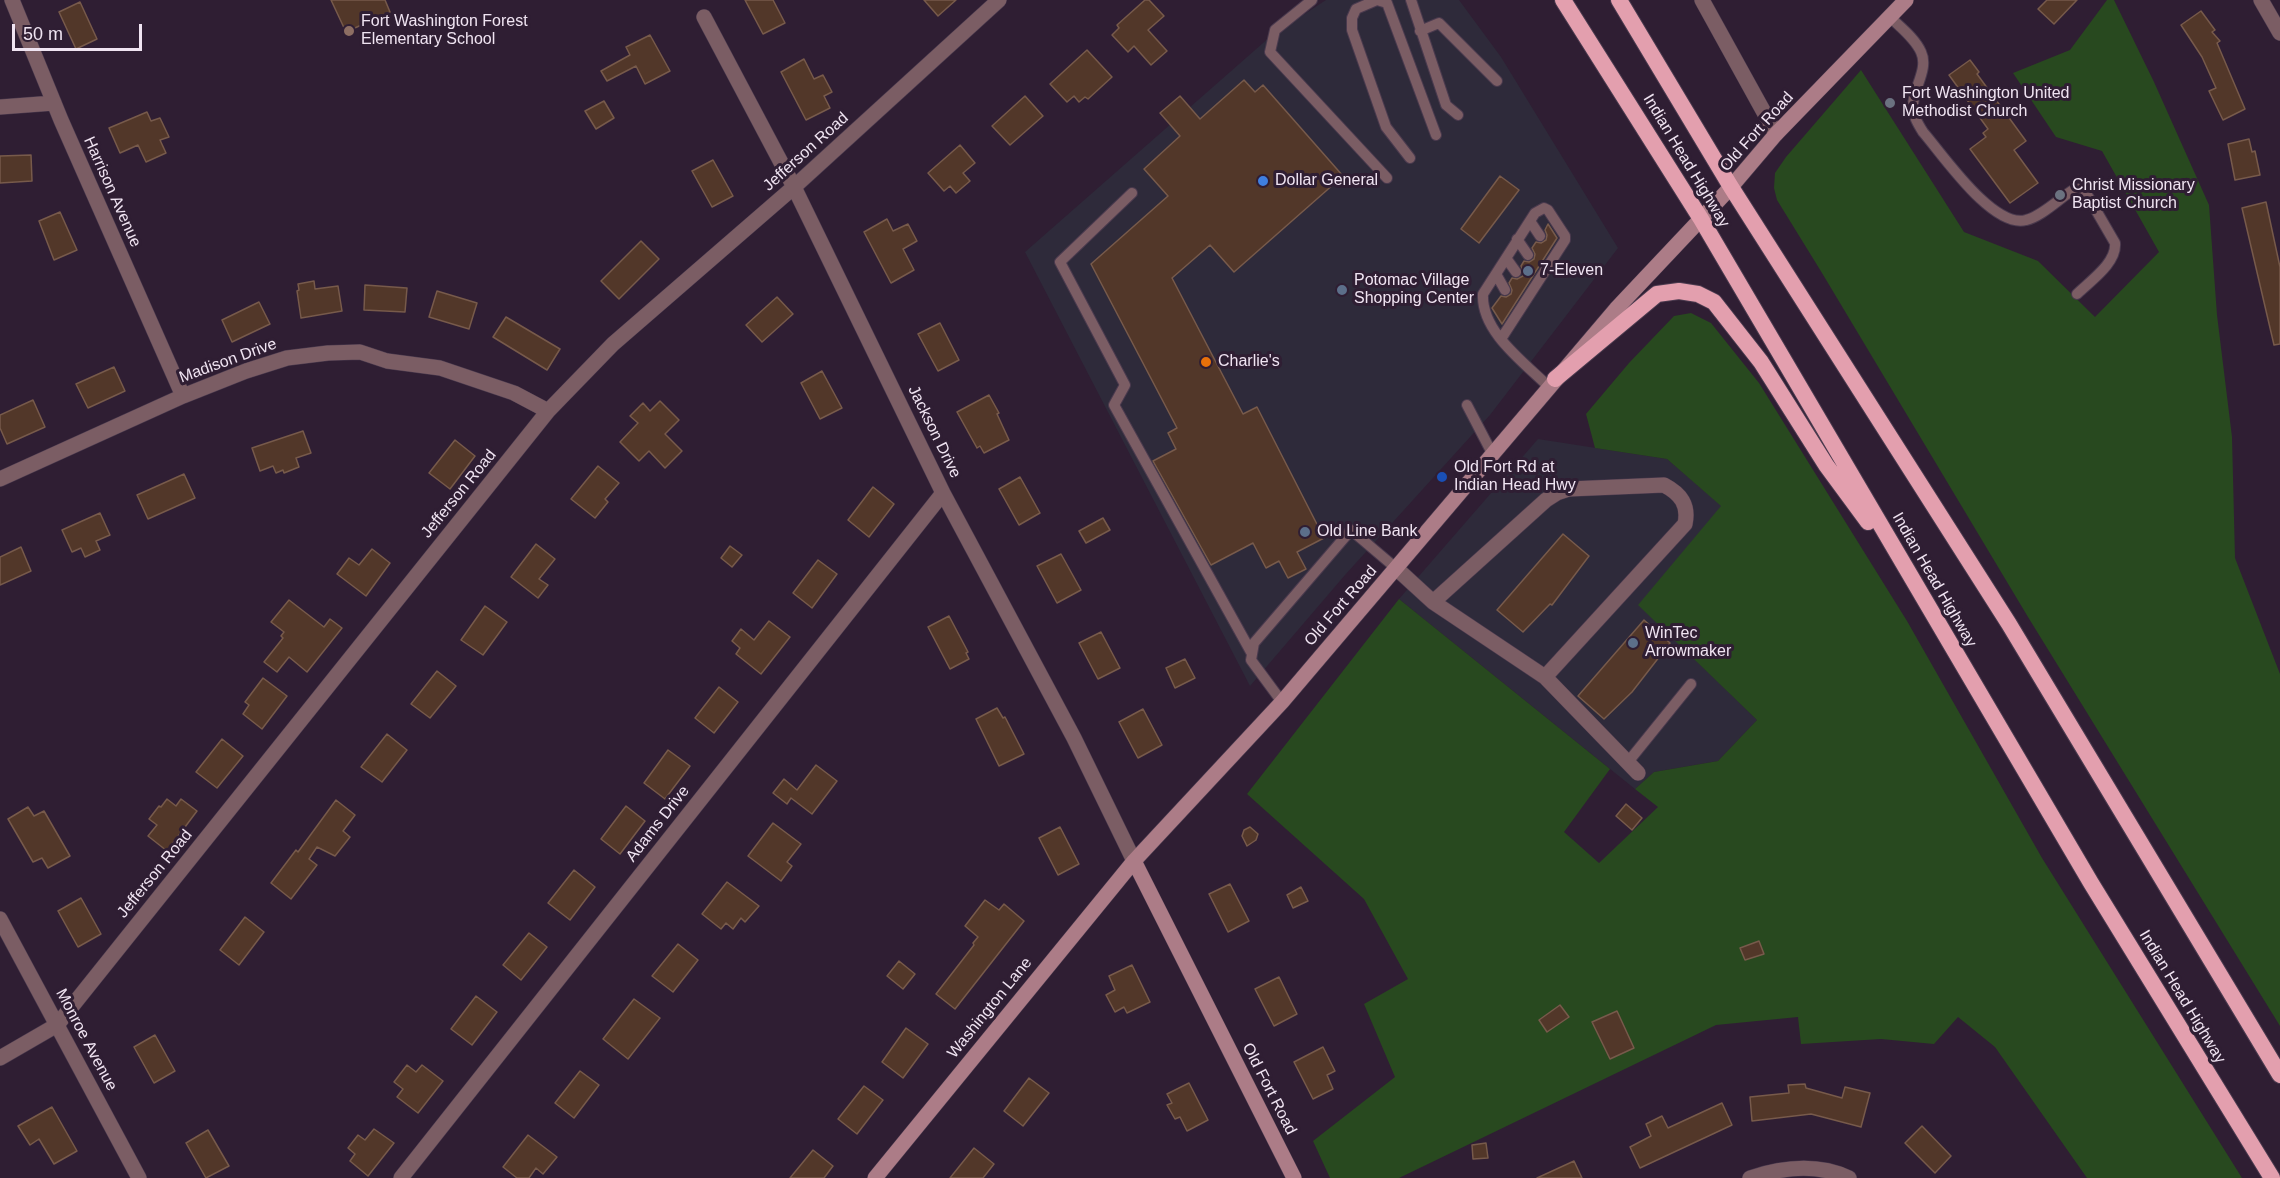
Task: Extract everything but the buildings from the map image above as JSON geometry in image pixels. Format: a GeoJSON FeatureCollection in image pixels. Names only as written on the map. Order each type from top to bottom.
{"type":"FeatureCollection","features":[{"type":"Feature","properties":{"kind":"highway","name":"Indian Head Highway"},"geometry":{"type":"LineString","coordinates":[[1563,0],[1701,219],[2091,883],[2272,1178]]}},
{"type":"Feature","properties":{"kind":"highway","name":"Indian Head Highway"},"geometry":{"type":"LineString","coordinates":[[1619,0],[1731,187],[2009,624],[2280,1076]]}},
{"type":"Feature","properties":{"kind":"highway"},"geometry":{"type":"LineString","coordinates":[[1552,383],[1656,294],[1679,291],[1698,294],[1714,302],[1761,362],[1826,465],[1917,587]]}},
{"type":"Feature","properties":{"kind":"main road","name":"Old Fort Road"},"geometry":{"type":"LineString","coordinates":[[1294,1178],[1134,861],[1282,702],[1616,309],[1731,187],[1776,134],[1906,0]]}},
{"type":"Feature","properties":{"kind":"main road","name":"Washington Lane"},"geometry":{"type":"LineString","coordinates":[[875,1178],[1134,861]]}},
{"type":"Feature","properties":{"kind":"street","name":"Harrison Avenue"},"geometry":{"type":"LineString","coordinates":[[12,0],[54,103],[183,396]]}},
{"type":"Feature","properties":{"kind":"street","name":"Jefferson Road"},"geometry":{"type":"LineString","coordinates":[[0,1058],[57,1024],[548,411],[613,344],[794,187],[999,0]]}},
{"type":"Feature","properties":{"kind":"street"},"geometry":{"type":"LineString","coordinates":[[1702,0],[1776,134]]}},
{"type":"Feature","properties":{"kind":"street"},"geometry":{"type":"LineString","coordinates":[[2261,0],[2280,33]]}},
{"type":"Feature","properties":{"kind":"street","name":"Jackson Drive"},"geometry":{"type":"LineString","coordinates":[[704,17],[794,187],[944,493],[1074,738],[1134,861]]}},
{"type":"Feature","properties":{"kind":"street"},"geometry":{"type":"LineString","coordinates":[[0,107],[54,103]]}},
{"type":"Feature","properties":{"kind":"street","name":"Madison Drive"},"geometry":{"type":"LineString","coordinates":[[0,479],[183,396],[246,371],[287,358],[360,352],[387,360],[430,366],[464,375],[514,393],[548,411]]}},
{"type":"Feature","properties":{"kind":"street"},"geometry":{"type":"LineString","coordinates":[[1433,602],[1527,516],[1557,493],[1569,489],[1664,484],[1672,489],[1686,504],[1685,525],[1545,677]]}},
{"type":"Feature","properties":{"kind":"street","name":"Adams Drive"},"geometry":{"type":"LineString","coordinates":[[401,1178],[944,493]]}},
{"type":"Feature","properties":{"kind":"street"},"geometry":{"type":"LineString","coordinates":[[1397,568],[1433,602],[1545,677],[1633,767]]}},
{"type":"Feature","properties":{"kind":"street","name":"Monroe Avenue"},"geometry":{"type":"LineString","coordinates":[[0,919],[139,1178]]}},
{"type":"Feature","properties":{"kind":"street"},"geometry":{"type":"LineString","coordinates":[[1750,1178],[1774,1170],[1801,1167],[1849,1178]]}},
{"type":"Feature","properties":{"kind":"lane"},"geometry":{"type":"LineString","coordinates":[[1312,0],[1275,30],[1270,52],[1387,178]]}},
{"type":"Feature","properties":{"kind":"lane"},"geometry":{"type":"LineString","coordinates":[[1410,158],[1386,127],[1353,30],[1352,18],[1356,9],[1377,0],[1388,3],[1436,135]]}},
{"type":"Feature","properties":{"kind":"lane"},"geometry":{"type":"LineString","coordinates":[[1411,0],[1446,105],[1458,115]]}},
{"type":"Feature","properties":{"kind":"lane"},"geometry":{"type":"LineString","coordinates":[[1890,17],[1912,39],[1922,53],[1923,68],[1913,106],[1915,119],[1923,132],[1983,202],[1999,214],[2016,221],[2026,221],[2073,190],[2080,189],[2086,193],[2115,243],[2116,251],[2112,259],[2077,294]]}},
{"type":"Feature","properties":{"kind":"lane"},"geometry":{"type":"LineString","coordinates":[[1420,31],[1439,23],[1497,81]]}},
{"type":"Feature","properties":{"kind":"lane"},"geometry":{"type":"LineString","coordinates":[[1132,193],[1060,262],[1125,386],[1114,405],[1251,652]]}},
{"type":"Feature","properties":{"kind":"lane"},"geometry":{"type":"LineString","coordinates":[[1501,339],[1541,272],[1553,254],[1562,246],[1565,236],[1548,210],[1539,209],[1530,221],[1483,294],[1482,302],[1490,322],[1501,339],[1552,383]]}},
{"type":"Feature","properties":{"kind":"lane"},"geometry":{"type":"LineString","coordinates":[[1530,221],[1540,236]]}},
{"type":"Feature","properties":{"kind":"lane"},"geometry":{"type":"LineString","coordinates":[[1518,239],[1528,255]]}},
{"type":"Feature","properties":{"kind":"lane"},"geometry":{"type":"LineString","coordinates":[[1506,258],[1516,272]]}},
{"type":"Feature","properties":{"kind":"lane"},"geometry":{"type":"LineString","coordinates":[[1496,274],[1505,290]]}},
{"type":"Feature","properties":{"kind":"lane"},"geometry":{"type":"LineString","coordinates":[[1467,405],[1493,455]]}},
{"type":"Feature","properties":{"kind":"lane"},"geometry":{"type":"LineString","coordinates":[[1282,702],[1251,660],[1254,643],[1351,530],[1397,568]]}},
{"type":"Feature","properties":{"kind":"lane"},"geometry":{"type":"LineString","coordinates":[[1633,767],[1691,684]]}},
{"type":"Feature","properties":{"kind":"shaded area","name":"Potomac Village Shopping Center"},"geometry":{"type":"Polygon","coordinates":[[[1326,0],[1459,0],[1501,57],[1618,248],[1490,415],[1345,575],[1250,686],[1025,252],[1271,36],[1326,0]]]}},
{"type":"Feature","properties":{"kind":"shaded area"},"geometry":{"type":"Polygon","coordinates":[[[1538,439],[1667,459],[1722,506],[1639,605],[1757,720],[1718,761],[1654,772],[1635,789],[1399,599],[1538,439]]]}},
{"type":"Feature","properties":{"kind":"green space"},"geometry":{"type":"Polygon","coordinates":[[[2107,0],[2114,0],[2154,82],[2209,205],[2217,315],[2232,437],[2235,558],[2280,674],[2280,1026],[2028,617],[1777,200],[1774,188],[1775,173],[1786,157],[1861,70],[1964,232],[2038,261],[2095,317],[2159,252],[2102,151],[2056,137],[2013,73],[2070,50],[2107,0]]]}},
{"type":"Feature","properties":{"kind":"green space"},"geometry":{"type":"Polygon","coordinates":[[[1691,313],[1711,323],[1759,383],[1907,621],[2042,858],[2242,1178],[2087,1178],[1995,1047],[1958,1017],[1934,1044],[1881,1039],[1801,1044],[1798,1017],[1716,1025],[1399,1178],[1330,1178],[1313,1141],[1395,1077],[1364,1004],[1408,979],[1364,899],[1247,794],[1399,599],[1610,769],[1564,832],[1599,863],[1658,807],[1635,789],[1654,772],[1718,761],[1757,720],[1638,605],[1721,506],[1667,459],[1595,448],[1586,414],[1629,363],[1674,316],[1691,313]]]}},
{"type":"Feature","properties":{"kind":"place","name":"Fort Washington Forest Elementary School"},"geometry":{"type":"Point","coordinates":[349,31]}},
{"type":"Feature","properties":{"kind":"place","name":"Fort Washington United Methodist Church"},"geometry":{"type":"Point","coordinates":[1890,103]}},
{"type":"Feature","properties":{"kind":"place","name":"Dollar General"},"geometry":{"type":"Point","coordinates":[1263,181]}},
{"type":"Feature","properties":{"kind":"place","name":"Christ Missionary Baptist Church"},"geometry":{"type":"Point","coordinates":[2060,195]}},
{"type":"Feature","properties":{"kind":"place","name":"7-Eleven"},"geometry":{"type":"Point","coordinates":[1528,271]}},
{"type":"Feature","properties":{"kind":"place","name":"Potomac Village Shopping Center"},"geometry":{"type":"Point","coordinates":[1342,290]}},
{"type":"Feature","properties":{"kind":"place","name":"Charlie's"},"geometry":{"type":"Point","coordinates":[1206,362]}},
{"type":"Feature","properties":{"kind":"place","name":"Old Fort Rd at Indian Head Hwy"},"geometry":{"type":"Point","coordinates":[1442,477]}},
{"type":"Feature","properties":{"kind":"place","name":"Old Line Bank"},"geometry":{"type":"Point","coordinates":[1305,532]}},
{"type":"Feature","properties":{"kind":"place","name":"WinTec Arrowmaker"},"geometry":{"type":"Point","coordinates":[1633,643]}}]}
